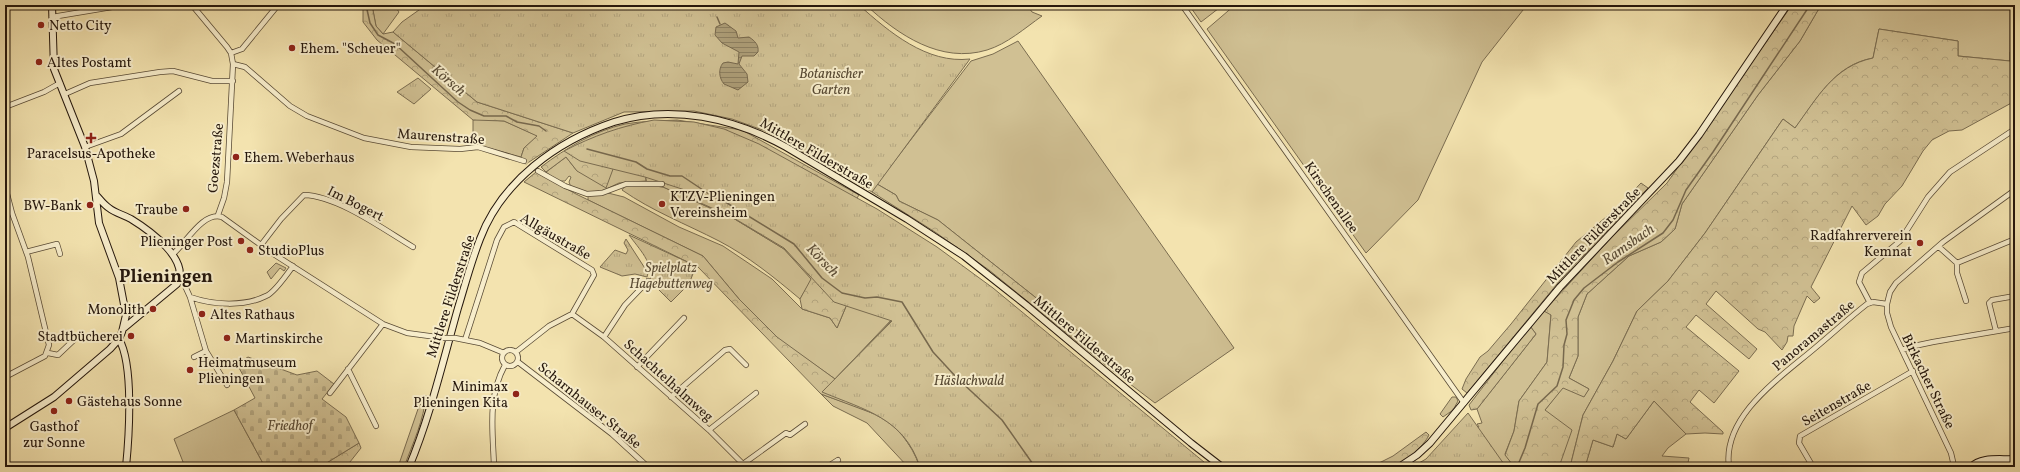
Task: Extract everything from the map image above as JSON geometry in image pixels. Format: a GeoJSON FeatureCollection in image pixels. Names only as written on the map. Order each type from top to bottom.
{"type":"FeatureCollection","features":[{"type":"Feature","properties":{"kind":"main road"},"geometry":{"type":"LineString","coordinates":[[7,427],[68,387],[119,339],[124,328],[126,315],[119,278],[100,228],[97,215],[96,194],[85,147],[60,84],[53,61],[52,5]]}},
{"type":"Feature","properties":{"kind":"main road","name":"Mittlere Filderstraße"},"geometry":{"type":"LineString","coordinates":[[1399,467],[1417,455],[1430,443],[1565,282],[1679,161],[1699,135],[1787,5]]}},
{"type":"Feature","properties":{"kind":"main road","name":"Mittlere Filderstraße"},"geometry":{"type":"LineString","coordinates":[[409,467],[422,432],[472,260],[480,238],[499,204],[532,168],[569,141],[599,127],[622,120],[663,114],[682,114],[712,118],[734,123],[760,133],[930,234],[986,272],[1191,443],[1222,467]]}},
{"type":"Feature","properties":{"kind":"main road"},"geometry":{"type":"LineString","coordinates":[[96,194],[107,207],[142,227],[173,254],[180,266],[180,275],[177,284],[124,328]]}},
{"type":"Feature","properties":{"kind":"main road"},"geometry":{"type":"LineString","coordinates":[[97,215],[107,207]]}},
{"type":"Feature","properties":{"kind":"main road"},"geometry":{"type":"LineString","coordinates":[[126,315],[134,319]]}},
{"type":"Feature","properties":{"kind":"main road"},"geometry":{"type":"LineString","coordinates":[[119,339],[124,349],[127,363],[130,429],[126,467]]}},
{"type":"Feature","properties":{"kind":"main road"},"geometry":{"type":"LineString","coordinates":[[1971,467],[1976,462],[1984,460],[2015,458]]}},
{"type":"Feature","properties":{"kind":"street"},"geometry":{"type":"LineString","coordinates":[[52,17],[58,18],[124,5]]}},
{"type":"Feature","properties":{"kind":"street"},"geometry":{"type":"LineString","coordinates":[[192,5],[231,53],[242,48],[278,5]]}},
{"type":"Feature","properties":{"kind":"street","name":"Kirschenallee"},"geometry":{"type":"LineString","coordinates":[[1182,5],[1464,403]]}},
{"type":"Feature","properties":{"kind":"street","name":"Goezstraße"},"geometry":{"type":"LineString","coordinates":[[218,215],[224,198],[227,182],[233,81],[233,64],[231,53]]}},
{"type":"Feature","properties":{"kind":"street","name":"Maurenstraße"},"geometry":{"type":"LineString","coordinates":[[233,64],[245,67],[290,106],[307,116],[364,138],[411,147],[478,147],[524,161]]}},
{"type":"Feature","properties":{"kind":"street"},"geometry":{"type":"LineString","coordinates":[[65,94],[90,83],[160,72],[173,71],[212,80],[233,81]]}},
{"type":"Feature","properties":{"kind":"street"},"geometry":{"type":"LineString","coordinates":[[5,107],[60,84]]}},
{"type":"Feature","properties":{"kind":"street"},"geometry":{"type":"LineString","coordinates":[[85,147],[121,134],[179,91]]}},
{"type":"Feature","properties":{"kind":"street"},"geometry":{"type":"LineString","coordinates":[[1870,303],[1859,282],[1862,273],[1900,241],[1928,197],[1950,172],[2015,130]]}},
{"type":"Feature","properties":{"kind":"street"},"geometry":{"type":"LineString","coordinates":[[538,171],[565,186],[587,194],[602,193],[626,184],[647,182],[662,184]]}},
{"type":"Feature","properties":{"kind":"street"},"geometry":{"type":"LineString","coordinates":[[5,186],[12,213],[26,252],[49,346],[48,353],[45,356],[5,376]]}},
{"type":"Feature","properties":{"kind":"street"},"geometry":{"type":"LineString","coordinates":[[1887,304],[1890,292],[1896,283],[1940,247],[1943,242],[2015,190]]}},
{"type":"Feature","properties":{"kind":"street","name":"Im Bogert"},"geometry":{"type":"LineString","coordinates":[[261,245],[281,219],[304,194],[314,195],[334,201],[413,246]]}},
{"type":"Feature","properties":{"kind":"street"},"geometry":{"type":"LineString","coordinates":[[5,215],[12,213]]}},
{"type":"Feature","properties":{"kind":"street"},"geometry":{"type":"LineString","coordinates":[[173,254],[200,225],[212,216],[218,215],[229,220],[261,245],[383,324],[407,333],[480,342],[504,353],[512,350],[516,352],[549,326],[572,314]]}},
{"type":"Feature","properties":{"kind":"street","name":"Allgäustraße"},"geometry":{"type":"LineString","coordinates":[[465,340],[497,240],[504,228],[514,222],[592,270],[594,274],[572,314]]}},
{"type":"Feature","properties":{"kind":"street"},"geometry":{"type":"LineString","coordinates":[[1958,264],[2015,239]]}},
{"type":"Feature","properties":{"kind":"street"},"geometry":{"type":"LineString","coordinates":[[26,252],[57,244],[60,254]]}},
{"type":"Feature","properties":{"kind":"street"},"geometry":{"type":"LineString","coordinates":[[1940,247],[1958,264],[1958,276],[1966,301]]}},
{"type":"Feature","properties":{"kind":"street"},"geometry":{"type":"LineString","coordinates":[[190,296],[205,302],[233,304],[267,296],[293,266]]}},
{"type":"Feature","properties":{"kind":"street"},"geometry":{"type":"LineString","coordinates":[[180,275],[190,296],[206,351],[227,385]]}},
{"type":"Feature","properties":{"kind":"street"},"geometry":{"type":"LineString","coordinates":[[604,337],[625,305],[648,281]]}},
{"type":"Feature","properties":{"kind":"street"},"geometry":{"type":"LineString","coordinates":[[177,284],[186,288]]}},
{"type":"Feature","properties":{"kind":"street"},"geometry":{"type":"LineString","coordinates":[[1996,332],[1989,303],[1992,300],[2015,296]]}},
{"type":"Feature","properties":{"kind":"street","name":"Panoramastraße"},"geometry":{"type":"LineString","coordinates":[[1729,467],[1729,453],[1732,438],[1744,414],[1754,402],[1771,385],[1870,303],[1887,304]]}},
{"type":"Feature","properties":{"kind":"street","name":"Birkacher Straße"},"geometry":{"type":"LineString","coordinates":[[1887,304],[1889,320],[1953,457],[1955,467]]}},
{"type":"Feature","properties":{"kind":"street","name":"Schachtelhalmweg"},"geometry":{"type":"LineString","coordinates":[[572,314],[604,337],[709,430],[745,466]]}},
{"type":"Feature","properties":{"kind":"street"},"geometry":{"type":"LineString","coordinates":[[637,367],[684,318]]}},
{"type":"Feature","properties":{"kind":"street"},"geometry":{"type":"LineString","coordinates":[[330,394],[383,324]]}},
{"type":"Feature","properties":{"kind":"street"},"geometry":{"type":"LineString","coordinates":[[1902,350],[1927,343],[2015,328]]}},
{"type":"Feature","properties":{"kind":"street"},"geometry":{"type":"LineString","coordinates":[[48,353],[58,355],[77,337]]}},
{"type":"Feature","properties":{"kind":"street"},"geometry":{"type":"LineString","coordinates":[[671,397],[725,350],[730,349],[746,365]]}},
{"type":"Feature","properties":{"kind":"street"},"geometry":{"type":"LineString","coordinates":[[194,357],[206,351]]}},
{"type":"Feature","properties":{"kind":"street","name":"Scharnhauser Straße"},"geometry":{"type":"LineString","coordinates":[[505,365],[512,367],[518,362],[519,358],[516,352]]}},
{"type":"Feature","properties":{"kind":"street"},"geometry":{"type":"LineString","coordinates":[[494,467],[492,412],[493,396],[505,365],[502,357],[504,353]]}},
{"type":"Feature","properties":{"kind":"street","name":"Scharnhauser Straße"},"geometry":{"type":"LineString","coordinates":[[518,362],[612,434],[648,467]]}},
{"type":"Feature","properties":{"kind":"street"},"geometry":{"type":"LineString","coordinates":[[348,369],[376,426]]}},
{"type":"Feature","properties":{"kind":"street","name":"Seitenstraße"},"geometry":{"type":"LineString","coordinates":[[1812,467],[1799,443],[1800,436],[1913,371]]}},
{"type":"Feature","properties":{"kind":"street"},"geometry":{"type":"LineString","coordinates":[[709,430],[756,393]]}},
{"type":"Feature","properties":{"kind":"street"},"geometry":{"type":"LineString","coordinates":[[5,420],[7,427]]}},
{"type":"Feature","properties":{"kind":"street"},"geometry":{"type":"LineString","coordinates":[[733,467],[745,466],[786,433],[790,435],[805,424]]}},
{"type":"Feature","properties":{"kind":"street"},"geometry":{"type":"LineString","coordinates":[[827,467],[838,460]]}},
{"type":"Feature","properties":{"kind":"street"},"geometry":{"type":"LineString","coordinates":[[1921,467],[1955,467]]}},
{"type":"Feature","properties":{"kind":"green space"},"geometry":{"type":"Polygon","coordinates":[[[363,5],[372,5],[376,26],[383,34],[393,32],[477,102],[573,133],[526,164],[521,157],[524,148],[537,136],[504,121],[473,120],[377,40],[363,22],[363,5]]]}},
{"type":"Feature","properties":{"kind":"green space"},"geometry":{"type":"Polygon","coordinates":[[[372,5],[394,5],[399,12],[383,34],[376,26],[372,5]]]}},
{"type":"Feature","properties":{"kind":"green space","name":"Botanischer Garten"},"geometry":{"type":"Polygon","coordinates":[[[426,5],[859,5],[883,26],[910,44],[924,51],[954,59],[970,59],[872,192],[768,132],[732,119],[694,111],[624,112],[573,133],[477,102],[393,32],[402,22],[426,5]]]}},
{"type":"Feature","properties":{"kind":"green space"},"geometry":{"type":"Polygon","coordinates":[[[866,5],[1027,5],[1032,12],[1042,16],[1002,44],[987,50],[970,53],[953,53],[937,50],[906,36],[892,27],[866,5]]]}},
{"type":"Feature","properties":{"kind":"green space"},"geometry":{"type":"Polygon","coordinates":[[[1189,5],[1223,5],[1201,22],[1189,5]]]}},
{"type":"Feature","properties":{"kind":"green space"},"geometry":{"type":"Polygon","coordinates":[[[1235,5],[1527,5],[1482,62],[1418,200],[1366,253],[1207,29],[1235,5]]]}},
{"type":"Feature","properties":{"kind":"green space"},"geometry":{"type":"Polygon","coordinates":[[[1792,5],[1821,5],[1800,41],[1758,95],[1682,204],[1675,229],[1661,242],[1629,256],[1587,294],[1578,317],[1578,356],[1569,378],[1589,389],[1584,397],[1563,388],[1545,410],[1572,430],[1559,467],[1548,462],[1545,467],[1511,467],[1512,464],[1505,455],[1514,431],[1519,401],[1547,362],[1551,315],[1544,311],[1612,237],[1667,183],[1792,5]]]}},
{"type":"Feature","properties":{"kind":"green space"},"geometry":{"type":"Polygon","coordinates":[[[1821,5],[2010,5],[2010,61],[1958,56],[1958,41],[1879,29],[1873,58],[1859,62],[1847,68],[1837,76],[1819,95],[1795,128],[1783,119],[1705,233],[1668,281],[1637,311],[1613,361],[1583,415],[1570,467],[1559,467],[1545,410],[1563,387],[1584,396],[1589,389],[1569,378],[1578,356],[1578,317],[1587,294],[1629,256],[1661,242],[1675,229],[1682,204],[1758,95],[1800,41],[1821,5]]]}},
{"type":"Feature","properties":{"kind":"green space"},"geometry":{"type":"Polygon","coordinates":[[[1879,29],[1958,41],[1958,56],[2010,61],[2010,52],[2015,52],[2015,101],[1962,130],[1949,131],[1932,140],[1923,151],[1902,186],[1885,204],[1878,216],[1866,225],[1852,206],[1811,287],[1820,298],[1814,303],[1807,296],[1794,326],[1793,336],[1788,336],[1787,342],[1782,350],[1765,332],[1758,329],[1716,291],[1706,304],[1757,349],[1749,359],[1696,315],[1686,327],[1739,371],[1714,403],[1699,390],[1690,402],[1723,432],[1723,434],[1686,434],[1654,401],[1626,439],[1617,434],[1613,447],[1593,440],[1585,467],[1570,467],[1583,415],[1613,361],[1637,311],[1668,281],[1705,233],[1783,119],[1795,128],[1819,95],[1837,76],[1847,68],[1859,62],[1873,58],[1879,29]]]}},
{"type":"Feature","properties":{"kind":"green space"},"geometry":{"type":"Polygon","coordinates":[[[1018,41],[1234,348],[1155,403],[1113,371],[1117,366],[1103,358],[1103,351],[938,220],[899,201],[896,195],[877,184],[971,61],[993,54],[1018,41]]]}},
{"type":"Feature","properties":{"kind":"green space"},"geometry":{"type":"Polygon","coordinates":[[[418,78],[431,89],[414,104],[397,92],[418,78]]]}},
{"type":"Feature","properties":{"kind":"green space"},"geometry":{"type":"Polygon","coordinates":[[[473,120],[504,121],[538,136],[524,148],[521,157],[473,144],[473,120]]]}},
{"type":"Feature","properties":{"kind":"green space","name":"Häslachwald"},"geometry":{"type":"Polygon","coordinates":[[[654,120],[694,122],[724,129],[759,144],[877,209],[937,247],[993,288],[1210,467],[920,467],[913,450],[904,437],[893,426],[868,411],[822,392],[892,321],[834,302],[784,248],[732,217],[685,196],[685,190],[645,177],[580,161],[564,151],[608,132],[630,125],[654,120]]]}},
{"type":"Feature","properties":{"kind":"green space"},"geometry":{"type":"Polygon","coordinates":[[[677,120],[742,130],[859,195],[857,198],[898,261],[920,467],[914,452],[899,430],[880,416],[821,394],[698,267],[524,182],[536,172],[576,194],[703,256],[739,299],[777,337],[835,379],[893,319],[847,304],[837,328],[830,318],[802,309],[800,299],[811,279],[784,249],[733,218],[663,187],[647,185],[645,172],[616,161],[606,188],[577,171],[566,157],[546,172],[541,167],[560,153],[602,131],[625,124],[638,122],[677,120]]]}},
{"type":"Feature","properties":{"kind":"green space"},"geometry":{"type":"Polygon","coordinates":[[[566,157],[577,171],[616,161],[645,172],[646,181],[619,183],[602,191],[587,192],[571,187],[569,182],[571,177],[569,176],[565,181],[557,181],[546,172],[566,157]]]}},
{"type":"Feature","properties":{"kind":"green space"},"geometry":{"type":"Polygon","coordinates":[[[1641,183],[1648,188],[1562,278],[1467,393],[1462,389],[1466,379],[1480,357],[1488,351],[1511,324],[1576,242],[1617,208],[1641,183]]]}},
{"type":"Feature","properties":{"kind":"green space"},"geometry":{"type":"Polygon","coordinates":[[[877,184],[896,195],[899,201],[938,220],[1103,351],[1103,358],[1117,366],[1113,371],[989,270],[935,232],[872,192],[877,184]]]}},
{"type":"Feature","properties":{"kind":"green space"},"geometry":{"type":"Polygon","coordinates":[[[647,185],[663,187],[733,218],[784,249],[812,279],[800,299],[740,253],[657,211],[633,198],[622,190],[625,186],[647,185]]]}},
{"type":"Feature","properties":{"kind":"green space"},"geometry":{"type":"Polygon","coordinates":[[[608,193],[624,197],[679,227],[723,246],[772,279],[802,309],[830,318],[837,328],[847,304],[893,318],[835,379],[777,338],[739,299],[703,256],[588,200],[588,196],[608,193]]]}},
{"type":"Feature","properties":{"kind":"green space","name":"Spielplatz Hagebuttenweg"},"geometry":{"type":"Polygon","coordinates":[[[629,235],[696,266],[689,284],[671,302],[650,281],[651,274],[648,262],[629,235]]]}},
{"type":"Feature","properties":{"kind":"green space","name":"Spielplatz Hagebuttenweg"},"geometry":{"type":"Polygon","coordinates":[[[626,239],[648,273],[647,277],[635,274],[622,276],[600,267],[615,250],[626,254],[628,250],[624,243],[626,239]]]}},
{"type":"Feature","properties":{"kind":"green space"},"geometry":{"type":"Polygon","coordinates":[[[276,263],[286,268],[284,271],[280,268],[271,279],[267,272],[276,263]]]}},
{"type":"Feature","properties":{"kind":"green space"},"geometry":{"type":"Polygon","coordinates":[[[1544,311],[1551,314],[1547,362],[1519,401],[1514,431],[1505,454],[1512,464],[1511,467],[1450,467],[1470,435],[1479,427],[1477,424],[1482,423],[1477,409],[1536,334],[1530,326],[1544,311]]]}},
{"type":"Feature","properties":{"kind":"green space"},"geometry":{"type":"Polygon","coordinates":[[[1530,326],[1536,334],[1477,409],[1471,410],[1469,405],[1530,326]]]}},
{"type":"Feature","properties":{"kind":"green space","name":"Friedhof"},"geometry":{"type":"Polygon","coordinates":[[[248,357],[297,375],[317,371],[334,384],[322,399],[346,417],[359,443],[320,467],[265,467],[234,410],[255,398],[237,364],[248,357]]]}},
{"type":"Feature","properties":{"kind":"green space"},"geometry":{"type":"Polygon","coordinates":[[[821,394],[868,411],[893,426],[903,436],[920,467],[908,467],[867,423],[833,406],[821,394]]]}},
{"type":"Feature","properties":{"kind":"green space"},"geometry":{"type":"Polygon","coordinates":[[[426,395],[421,422],[404,467],[398,467],[418,409],[426,395]]]}},
{"type":"Feature","properties":{"kind":"green space"},"geometry":{"type":"Polygon","coordinates":[[[1452,397],[1456,397],[1458,401],[1453,410],[1443,417],[1440,414],[1452,397]]]}},
{"type":"Feature","properties":{"kind":"green space"},"geometry":{"type":"Polygon","coordinates":[[[1654,401],[1686,434],[1668,448],[1662,456],[1689,458],[1687,467],[1585,467],[1593,440],[1613,447],[1617,434],[1626,439],[1654,401]]]}},
{"type":"Feature","properties":{"kind":"green space"},"geometry":{"type":"Polygon","coordinates":[[[234,410],[265,467],[185,467],[174,439],[234,410]]]}},
{"type":"Feature","properties":{"kind":"green space"},"geometry":{"type":"Polygon","coordinates":[[[1468,413],[1506,467],[1412,467],[1426,459],[1468,413]]]}},
{"type":"Feature","properties":{"kind":"green space"},"geometry":{"type":"Polygon","coordinates":[[[1426,432],[1429,435],[1423,444],[1401,463],[1390,467],[1371,467],[1393,456],[1426,432]]]}},
{"type":"Feature","properties":{"kind":"green space"},"geometry":{"type":"Polygon","coordinates":[[[359,443],[361,448],[346,467],[330,467],[328,462],[359,443]]]}},
{"type":"Feature","properties":{"kind":"green space"},"geometry":{"type":"Polygon","coordinates":[[[1548,462],[1559,467],[1545,467],[1548,462]]]}},
{"type":"Feature","properties":{"kind":"shaded area"},"geometry":{"type":"Polygon","coordinates":[[[725,23],[736,31],[738,38],[749,37],[758,47],[758,52],[754,56],[742,56],[739,64],[747,74],[748,82],[738,90],[724,84],[720,76],[720,68],[723,63],[728,62],[738,64],[739,52],[722,43],[715,35],[716,27],[725,23]]]}},
{"type":"Feature","properties":{"kind":"waterway","name":"Körsch"},"geometry":{"type":"LineString","coordinates":[[366,5],[370,23],[378,35],[395,44],[458,102],[470,110],[484,116],[506,116],[517,122],[539,126],[546,131]]}},
{"type":"Feature","properties":{"kind":"waterway"},"geometry":{"type":"LineString","coordinates":[[714,5],[715,9]]}},
{"type":"Feature","properties":{"kind":"waterway","name":"Ramsbach"},"geometry":{"type":"LineString","coordinates":[[1517,467],[1525,448],[1538,404],[1557,386],[1563,367],[1564,345],[1567,334],[1566,320],[1574,300],[1584,288],[1618,262],[1663,233],[1673,220],[1686,190],[1713,152],[1810,5]]}},
{"type":"Feature","properties":{"kind":"waterway"},"geometry":{"type":"LineString","coordinates":[[717,17],[720,24]]}},
{"type":"Feature","properties":{"kind":"waterway","name":"Körsch"},"geometry":{"type":"LineString","coordinates":[[587,149],[636,162],[647,169],[670,176],[682,176],[712,196],[727,203],[794,244],[822,278],[842,293],[865,298],[877,297],[902,302],[933,352],[957,378],[1002,420],[1035,467]]}},
{"type":"Feature","properties":{"kind":"tunnel"},"geometry":{"type":"LineString","coordinates":[[524,161],[538,171]]}},
{"type":"Feature","properties":{"kind":"place","name":"Netto City"},"geometry":{"type":"Point","coordinates":[41,25]}},
{"type":"Feature","properties":{"kind":"place","name":"Ehem. \"Scheuer\""},"geometry":{"type":"Point","coordinates":[292,48]}},
{"type":"Feature","properties":{"kind":"place","name":"Altes Postamt"},"geometry":{"type":"Point","coordinates":[39,62]}},
{"type":"Feature","properties":{"kind":"place","name":"Paracelsus-Apotheke"},"geometry":{"type":"Point","coordinates":[91,138]}},
{"type":"Feature","properties":{"kind":"place","name":"Ehem. Weberhaus"},"geometry":{"type":"Point","coordinates":[236,157]}},
{"type":"Feature","properties":{"kind":"place","name":"KTZV-Plieningen Vereinsheim"},"geometry":{"type":"Point","coordinates":[662,204]}},
{"type":"Feature","properties":{"kind":"place","name":"BW-Bank"},"geometry":{"type":"Point","coordinates":[90,205]}},
{"type":"Feature","properties":{"kind":"place","name":"Traube"},"geometry":{"type":"Point","coordinates":[186,209]}},
{"type":"Feature","properties":{"kind":"place","name":"Plieninger Post"},"geometry":{"type":"Point","coordinates":[241,241]}},
{"type":"Feature","properties":{"kind":"place","name":"Radfahrerverein Kemnat"},"geometry":{"type":"Point","coordinates":[1920,243]}},
{"type":"Feature","properties":{"kind":"place","name":"StudioPlus"},"geometry":{"type":"Point","coordinates":[250,250]}},
{"type":"Feature","properties":{"kind":"place","name":"Monolith"},"geometry":{"type":"Point","coordinates":[153,309]}},
{"type":"Feature","properties":{"kind":"place","name":"Altes Rathaus"},"geometry":{"type":"Point","coordinates":[202,314]}},
{"type":"Feature","properties":{"kind":"place","name":"Stadtbücherei"},"geometry":{"type":"Point","coordinates":[131,336]}},
{"type":"Feature","properties":{"kind":"place","name":"Martinskirche"},"geometry":{"type":"Point","coordinates":[227,338]}},
{"type":"Feature","properties":{"kind":"place","name":"Heimatmuseum Plieningen"},"geometry":{"type":"Point","coordinates":[190,370]}},
{"type":"Feature","properties":{"kind":"place","name":"Minimax Plieningen Kita"},"geometry":{"type":"Point","coordinates":[516,394]}},
{"type":"Feature","properties":{"kind":"place","name":"Gästehaus Sonne"},"geometry":{"type":"Point","coordinates":[69,401]}},
{"type":"Feature","properties":{"kind":"place","name":"Gasthof zur Sonne"},"geometry":{"type":"Point","coordinates":[54,411]}},
{"type":"Feature","properties":{"kind":"district","name":"Plieningen"},"geometry":{"type":"Point","coordinates":[166,276]}}]}
